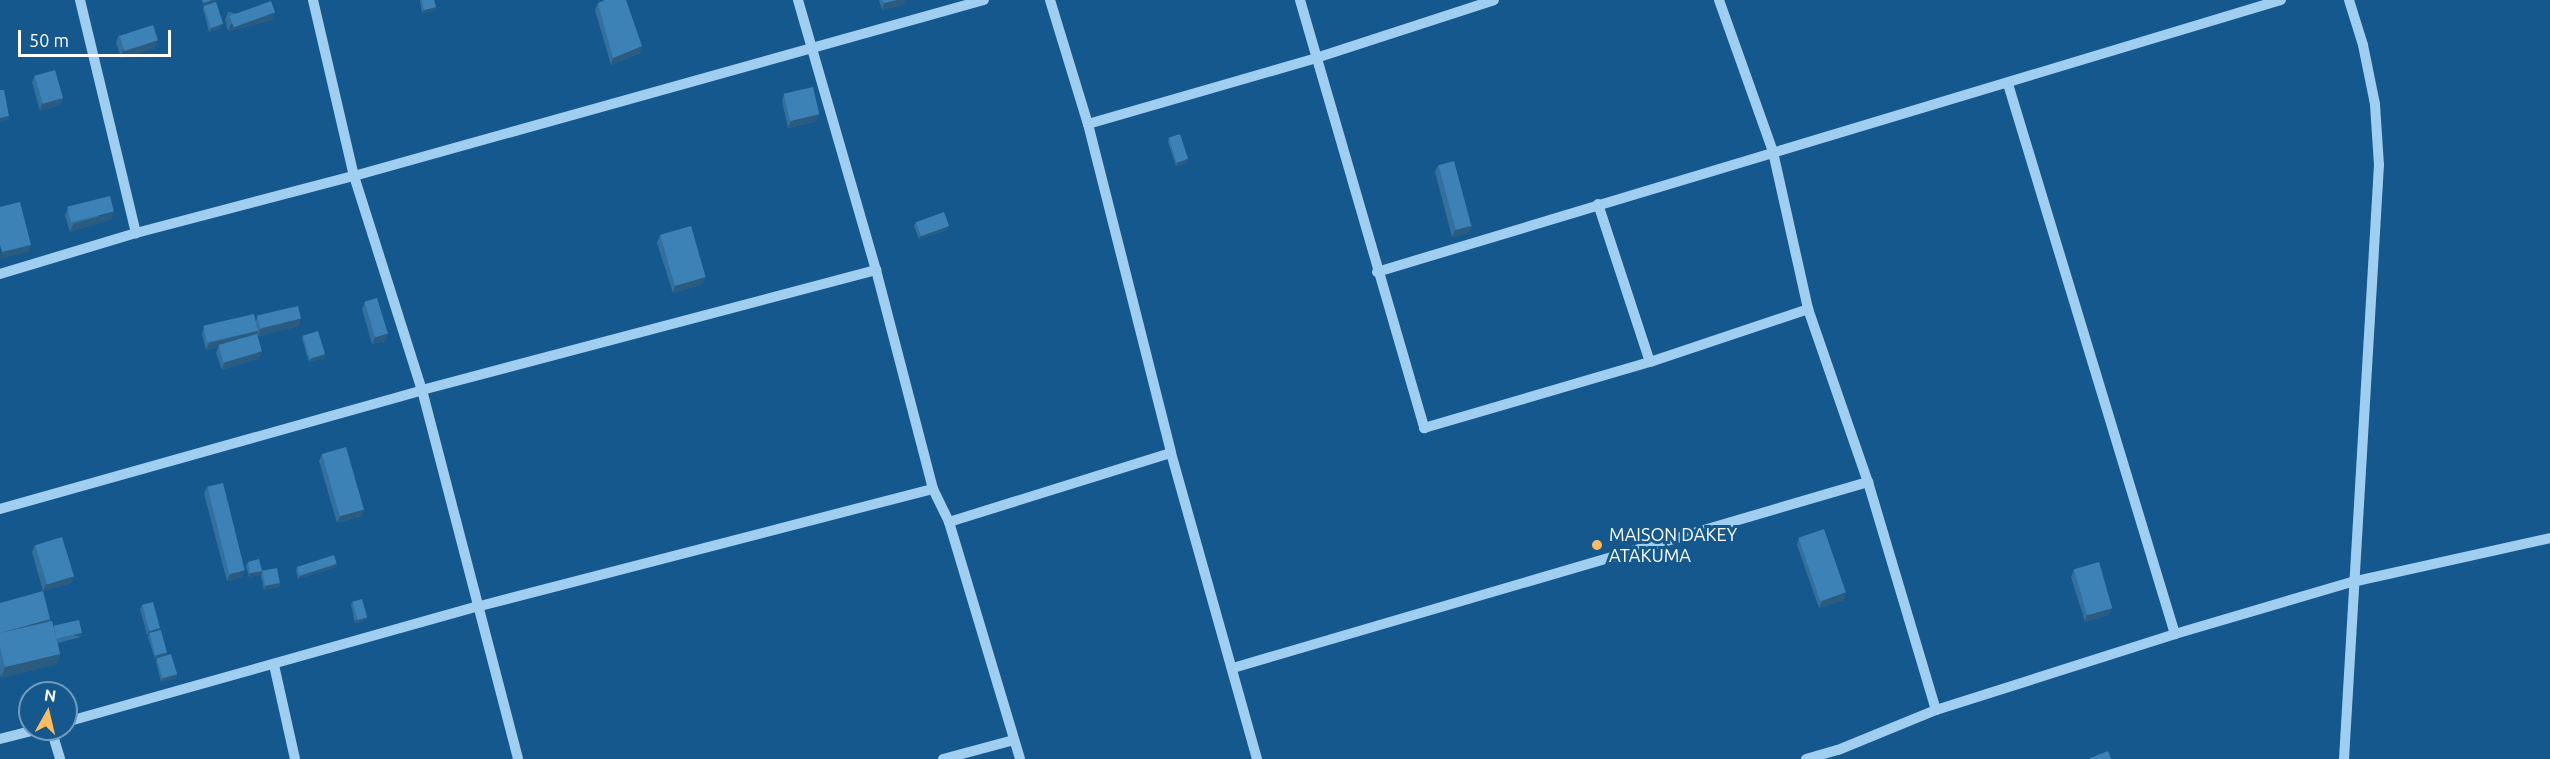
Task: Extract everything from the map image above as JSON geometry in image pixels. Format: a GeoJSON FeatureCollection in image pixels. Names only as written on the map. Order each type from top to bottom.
{"type":"FeatureCollection","features":[{"type":"Feature","properties":{"kind":"street"},"geometry":{"type":"LineString","coordinates":[[80,0],[136,233]]}},
{"type":"Feature","properties":{"kind":"street"},"geometry":{"type":"LineString","coordinates":[[313,0],[354,176],[422,390],[518,759]]}},
{"type":"Feature","properties":{"kind":"street"},"geometry":{"type":"LineString","coordinates":[[798,0],[876,270],[933,489],[949,522],[1020,759]]}},
{"type":"Feature","properties":{"kind":"street"},"geometry":{"type":"LineString","coordinates":[[0,274],[136,233],[354,176],[984,0]]}},
{"type":"Feature","properties":{"kind":"street"},"geometry":{"type":"LineString","coordinates":[[1050,0],[1088,124],[1171,453],[1257,759]]}},
{"type":"Feature","properties":{"kind":"street"},"geometry":{"type":"LineString","coordinates":[[1300,0],[1424,428],[1650,362],[1808,309]]}},
{"type":"Feature","properties":{"kind":"street"},"geometry":{"type":"LineString","coordinates":[[1088,124],[1316,58],[1494,0]]}},
{"type":"Feature","properties":{"kind":"street"},"geometry":{"type":"LineString","coordinates":[[1719,0],[1773,152],[1808,309],[1868,482],[1936,710]]}},
{"type":"Feature","properties":{"kind":"street"},"geometry":{"type":"LineString","coordinates":[[1377,272],[2281,0]]}},
{"type":"Feature","properties":{"kind":"street"},"geometry":{"type":"LineString","coordinates":[[2344,759],[2352,582],[2379,165],[2375,104],[2363,45],[2349,0]]}},
{"type":"Feature","properties":{"kind":"street"},"geometry":{"type":"LineString","coordinates":[[2008,84],[2175,633]]}},
{"type":"Feature","properties":{"kind":"street"},"geometry":{"type":"LineString","coordinates":[[1598,204],[1650,362]]}},
{"type":"Feature","properties":{"kind":"street"},"geometry":{"type":"LineString","coordinates":[[0,509],[422,390],[876,270]]}},
{"type":"Feature","properties":{"kind":"street"},"geometry":{"type":"LineString","coordinates":[[949,522],[1171,453]]}},
{"type":"Feature","properties":{"kind":"street"},"geometry":{"type":"LineString","coordinates":[[1233,668],[1868,482]]}},
{"type":"Feature","properties":{"kind":"street"},"geometry":{"type":"LineString","coordinates":[[78,719],[480,606],[933,489]]}},
{"type":"Feature","properties":{"kind":"street"},"geometry":{"type":"LineString","coordinates":[[1806,759],[1839,754],[1936,710],[2175,633],[2352,582],[2550,538]]}},
{"type":"Feature","properties":{"kind":"street"},"geometry":{"type":"LineString","coordinates":[[274,665],[295,759]]}},
{"type":"Feature","properties":{"kind":"street"},"geometry":{"type":"LineString","coordinates":[[0,739],[18,734]]}},
{"type":"Feature","properties":{"kind":"street"},"geometry":{"type":"LineString","coordinates":[[943,759],[1014,740]]}},
{"type":"Feature","properties":{"kind":"street"},"geometry":{"type":"LineString","coordinates":[[55,741],[60,759]]}},
{"type":"Feature","properties":{"kind":"building"},"geometry":{"type":"Polygon","coordinates":[[[422,0],[434,0],[436,7],[424,10],[422,0]]]}},
{"type":"Feature","properties":{"kind":"building"},"geometry":{"type":"Polygon","coordinates":[[[605,0],[626,0],[642,46],[613,58],[598,3],[605,0]]]}},
{"type":"Feature","properties":{"kind":"building"},"geometry":{"type":"Polygon","coordinates":[[[271,1],[275,12],[234,27],[230,16],[271,1]]]}},
{"type":"Feature","properties":{"kind":"building"},"geometry":{"type":"Polygon","coordinates":[[[216,2],[223,24],[211,28],[204,6],[216,2]]]}},
{"type":"Feature","properties":{"kind":"building"},"geometry":{"type":"Polygon","coordinates":[[[153,25],[158,40],[125,51],[120,36],[153,25]]]}},
{"type":"Feature","properties":{"kind":"building"},"geometry":{"type":"Polygon","coordinates":[[[55,70],[63,98],[43,104],[35,76],[55,70]]]}},
{"type":"Feature","properties":{"kind":"building"},"geometry":{"type":"Polygon","coordinates":[[[813,87],[819,114],[790,121],[784,94],[813,87]]]}},
{"type":"Feature","properties":{"kind":"building"},"geometry":{"type":"Polygon","coordinates":[[[0,90],[4,90],[9,116],[0,118],[0,90]]]}},
{"type":"Feature","properties":{"kind":"building"},"geometry":{"type":"Polygon","coordinates":[[[1180,134],[1188,159],[1177,162],[1169,138],[1180,134]]]}},
{"type":"Feature","properties":{"kind":"building"},"geometry":{"type":"Polygon","coordinates":[[[1454,161],[1471,226],[1456,230],[1439,165],[1454,161]]]}},
{"type":"Feature","properties":{"kind":"building"},"geometry":{"type":"Polygon","coordinates":[[[110,196],[114,212],[71,222],[67,207],[110,196]]]}},
{"type":"Feature","properties":{"kind":"building"},"geometry":{"type":"Polygon","coordinates":[[[20,202],[31,245],[2,252],[0,207],[20,202]]]}},
{"type":"Feature","properties":{"kind":"building"},"geometry":{"type":"Polygon","coordinates":[[[944,212],[949,226],[921,236],[916,222],[944,212]]]}},
{"type":"Feature","properties":{"kind":"building"},"geometry":{"type":"Polygon","coordinates":[[[691,226],[706,277],[675,286],[660,235],[691,226]]]}},
{"type":"Feature","properties":{"kind":"building"},"geometry":{"type":"Polygon","coordinates":[[[377,298],[388,333],[375,337],[365,302],[377,298]]]}},
{"type":"Feature","properties":{"kind":"building"},"geometry":{"type":"Polygon","coordinates":[[[298,306],[301,319],[260,328],[257,315],[298,306]]]}},
{"type":"Feature","properties":{"kind":"building"},"geometry":{"type":"Polygon","coordinates":[[[254,314],[258,331],[207,342],[203,326],[254,314]]]}},
{"type":"Feature","properties":{"kind":"building"},"geometry":{"type":"Polygon","coordinates":[[[318,331],[325,354],[310,359],[303,336],[318,331]]]}},
{"type":"Feature","properties":{"kind":"building"},"geometry":{"type":"Polygon","coordinates":[[[257,334],[262,351],[224,362],[219,345],[257,334]]]}},
{"type":"Feature","properties":{"kind":"building"},"geometry":{"type":"Polygon","coordinates":[[[346,447],[364,509],[340,516],[322,454],[346,447]]]}},
{"type":"Feature","properties":{"kind":"building"},"geometry":{"type":"Polygon","coordinates":[[[223,483],[245,570],[229,574],[207,487],[223,483]]]}},
{"type":"Feature","properties":{"kind":"building"},"geometry":{"type":"Polygon","coordinates":[[[1824,529],[1846,592],[1820,601],[1798,538],[1824,529]]]}},
{"type":"Feature","properties":{"kind":"building"},"geometry":{"type":"Polygon","coordinates":[[[62,537],[74,576],[47,584],[35,545],[62,537]]]}},
{"type":"Feature","properties":{"kind":"building"},"geometry":{"type":"Polygon","coordinates":[[[334,555],[337,564],[300,576],[297,567],[334,555]]]}},
{"type":"Feature","properties":{"kind":"building"},"geometry":{"type":"Polygon","coordinates":[[[259,559],[262,571],[250,573],[248,562],[259,559]]]}},
{"type":"Feature","properties":{"kind":"building"},"geometry":{"type":"Polygon","coordinates":[[[2099,562],[2112,608],[2087,615],[2074,569],[2099,562]]]}},
{"type":"Feature","properties":{"kind":"building"},"geometry":{"type":"Polygon","coordinates":[[[277,568],[280,583],[265,586],[262,571],[277,568]]]}},
{"type":"Feature","properties":{"kind":"building"},"geometry":{"type":"Polygon","coordinates":[[[43,591],[50,619],[0,633],[0,603],[43,591]]]}},
{"type":"Feature","properties":{"kind":"building"},"geometry":{"type":"Polygon","coordinates":[[[362,599],[367,617],[358,620],[352,602],[362,599]]]}},
{"type":"Feature","properties":{"kind":"building"},"geometry":{"type":"Polygon","coordinates":[[[153,602],[160,628],[149,631],[142,605],[153,602]]]}},
{"type":"Feature","properties":{"kind":"building"},"geometry":{"type":"Polygon","coordinates":[[[79,620],[82,633],[57,639],[54,626],[79,620]]]}},
{"type":"Feature","properties":{"kind":"building"},"geometry":{"type":"Polygon","coordinates":[[[52,621],[60,654],[5,667],[0,647],[0,633],[52,621]]]}},
{"type":"Feature","properties":{"kind":"building"},"geometry":{"type":"Polygon","coordinates":[[[161,630],[167,652],[155,655],[149,633],[161,630]]]}},
{"type":"Feature","properties":{"kind":"building"},"geometry":{"type":"Polygon","coordinates":[[[171,654],[177,674],[163,678],[157,658],[171,654]]]}},
{"type":"Feature","properties":{"kind":"building"},"geometry":{"type":"Polygon","coordinates":[[[2108,751],[2111,759],[2088,759],[2108,751]]]}},
{"type":"Feature","properties":{"kind":"place","name":"MAISON DAKEY ATAKUMA"},"geometry":{"type":"Point","coordinates":[1597,545]}}]}
